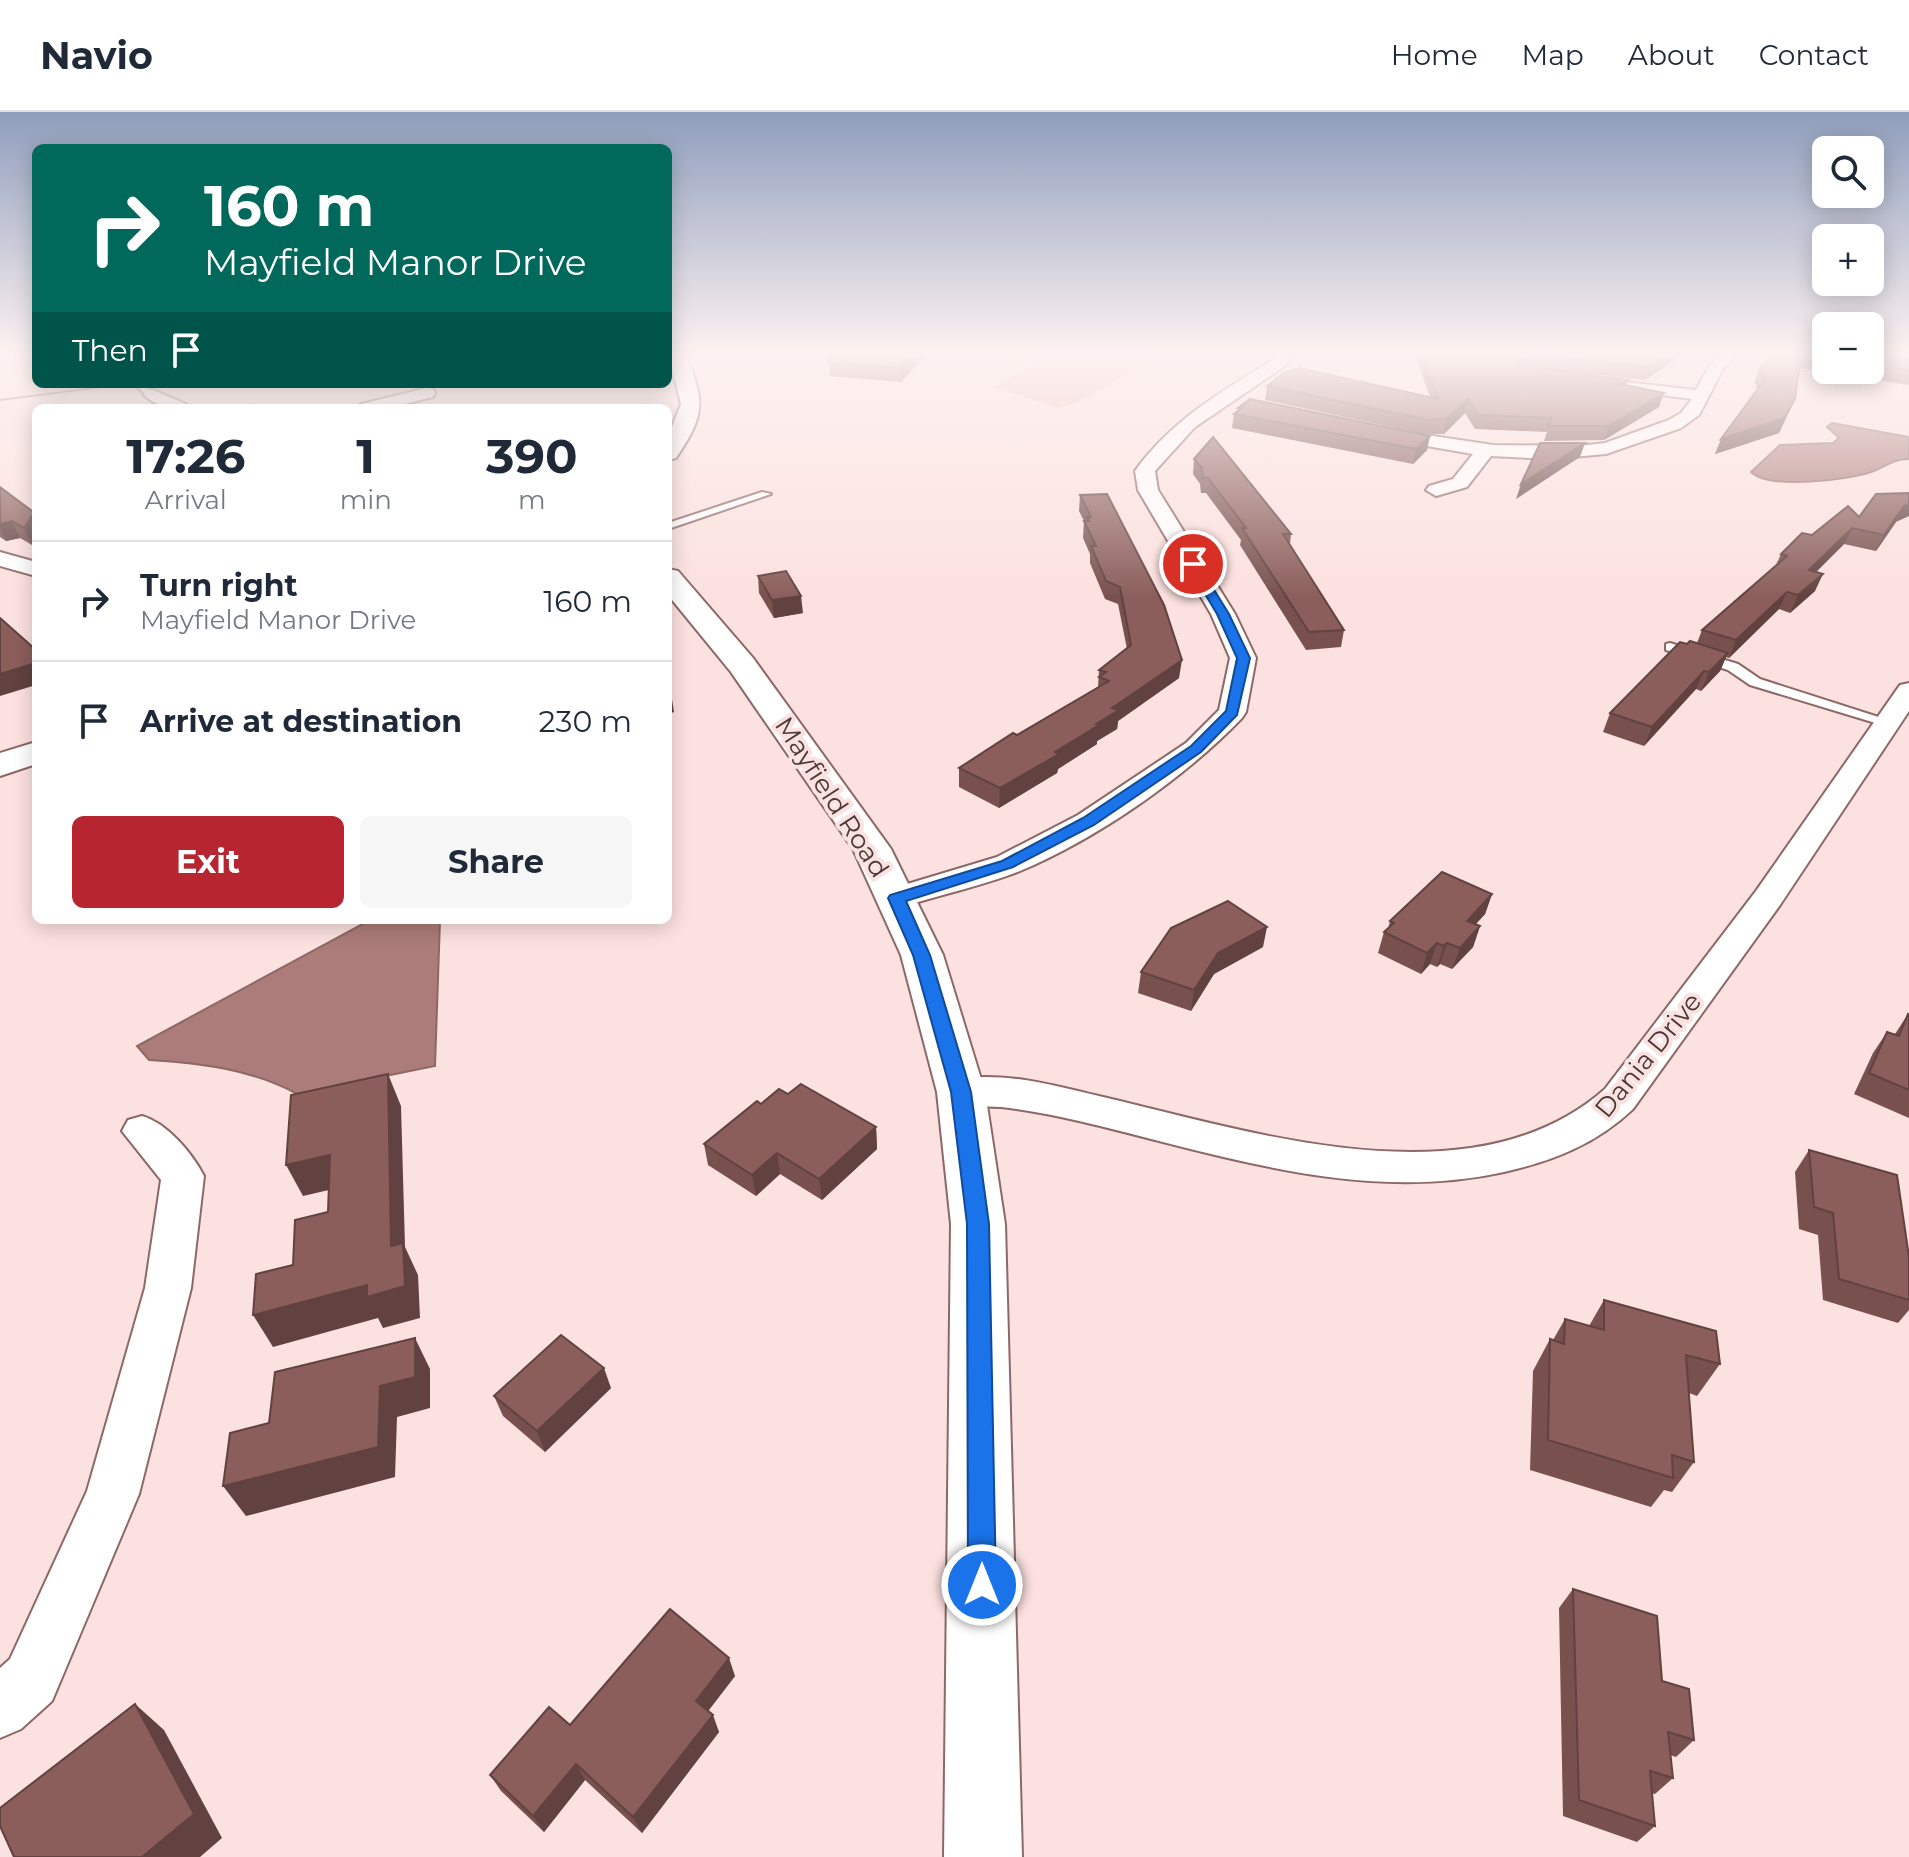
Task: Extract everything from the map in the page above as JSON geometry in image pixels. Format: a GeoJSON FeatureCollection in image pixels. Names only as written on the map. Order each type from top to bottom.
{"type":"FeatureCollection","features":[{"type":"Feature","properties":{"kind":"street"},"geometry":{"type":"LineString","coordinates":[[896,898],[1008,864],[1089,822],[1196,749],[1232,712],[1243,658],[1223,614],[1148,490],[1145,471],[1161,447],[1174,434]]}},
{"type":"Feature","properties":{"kind":"street"},"geometry":{"type":"LineString","coordinates":[[1392,434],[1486,450],[1547,451],[1608,448],[1644,434]]}},
{"type":"Feature","properties":{"kind":"street"},"geometry":{"type":"LineString","coordinates":[[1436,490],[1460,483],[1486,450]]}},
{"type":"Feature","properties":{"kind":"street"},"geometry":{"type":"LineString","coordinates":[[0,559],[32,568]]}},
{"type":"Feature","properties":{"kind":"street","name":"Mayfield Road"},"geometry":{"type":"LineString","coordinates":[[672,582],[742,665],[822,774],[872,849],[922,955],[961,1092],[978,1224],[983,1857]]}},
{"type":"Feature","properties":{"kind":"street","name":"Dania Drive"},"geometry":{"type":"LineString","coordinates":[[961,1092],[1032,1095],[1264,1150],[1386,1168],[1439,1168],[1493,1161],[1561,1141],[1595,1122],[1619,1099],[1768,898],[1909,691]]}},
{"type":"Feature","properties":{"kind":"street"},"geometry":{"type":"LineString","coordinates":[[0,765],[32,753]]}},
{"type":"Feature","properties":{"kind":"street"},"geometry":{"type":"LineString","coordinates":[[0,1708],[31,1680],[113,1494],[168,1288],[183,1176],[142,1131]]}},
{"type":"Feature","properties":{"kind":"lane"},"geometry":{"type":"LineString","coordinates":[[672,525],[766,494]]}},
{"type":"Feature","properties":{"kind":"lane"},"geometry":{"type":"LineString","coordinates":[[1670,647],[1733,667],[1755,682],[1887,722]]}},
{"type":"Feature","properties":{"kind":"shaded area"},"geometry":{"type":"Polygon","coordinates":[[[1835,434],[1909,437],[1909,459],[1895,461],[1863,474],[1810,482],[1774,481],[1751,472],[1780,445],[1833,443],[1839,438],[1835,434]]]}},
{"type":"Feature","properties":{"kind":"shaded area"},"geometry":{"type":"Polygon","coordinates":[[[363,924],[440,924],[435,1066],[297,1094],[244,1073],[206,1065],[149,1060],[137,1046],[363,924]]]}},
{"type":"Feature","properties":{"kind":"building"},"geometry":{"type":"Polygon","coordinates":[[[1340,434],[1430,436],[1416,449],[1340,434]]]}},
{"type":"Feature","properties":{"kind":"building"},"geometry":{"type":"Polygon","coordinates":[[[1213,437],[1291,534],[1283,534],[1344,630],[1309,632],[1242,528],[1246,528],[1208,478],[1203,478],[1202,468],[1194,459],[1213,437]]]}},
{"type":"Feature","properties":{"kind":"building"},"geometry":{"type":"Polygon","coordinates":[[[1540,443],[1585,443],[1521,484],[1540,443]]]}},
{"type":"Feature","properties":{"kind":"building"},"geometry":{"type":"Polygon","coordinates":[[[0,487],[32,511],[32,516],[24,528],[12,521],[0,524],[0,487]]]}},
{"type":"Feature","properties":{"kind":"building"},"geometry":{"type":"Polygon","coordinates":[[[1909,493],[1909,504],[1904,506],[1884,535],[1852,528],[1809,570],[1823,574],[1798,595],[1787,592],[1736,640],[1702,630],[1787,556],[1781,554],[1802,533],[1812,535],[1848,506],[1859,517],[1876,494],[1909,493]]]}},
{"type":"Feature","properties":{"kind":"building"},"geometry":{"type":"Polygon","coordinates":[[[1107,494],[1164,605],[1182,660],[1112,708],[1119,710],[1096,724],[1099,725],[1055,752],[1059,754],[1000,788],[959,768],[1013,733],[1017,735],[1109,681],[1099,677],[1106,672],[1099,670],[1131,645],[1120,587],[1106,581],[1091,546],[1096,546],[1084,521],[1089,521],[1087,517],[1091,517],[1080,495],[1107,494]]]}},
{"type":"Feature","properties":{"kind":"building"},"geometry":{"type":"Polygon","coordinates":[[[786,571],[801,596],[772,600],[758,576],[786,571]]]}},
{"type":"Feature","properties":{"kind":"building"},"geometry":{"type":"Polygon","coordinates":[[[0,618],[32,646],[32,664],[0,674],[0,618]]]}},
{"type":"Feature","properties":{"kind":"building"},"geometry":{"type":"Polygon","coordinates":[[[1690,641],[1728,653],[1709,672],[1704,671],[1652,727],[1610,713],[1680,642],[1687,644],[1690,641]]]}},
{"type":"Feature","properties":{"kind":"building"},"geometry":{"type":"Polygon","coordinates":[[[1442,872],[1492,894],[1467,921],[1480,926],[1460,948],[1437,943],[1427,953],[1384,932],[1394,923],[1390,921],[1442,872]]]}},
{"type":"Feature","properties":{"kind":"building"},"geometry":{"type":"Polygon","coordinates":[[[1228,901],[1267,927],[1218,953],[1194,990],[1141,972],[1171,928],[1228,901]]]}},
{"type":"Feature","properties":{"kind":"building"},"geometry":{"type":"Polygon","coordinates":[[[1908,1014],[1909,1090],[1869,1073],[1887,1032],[1899,1036],[1908,1014]]]}},
{"type":"Feature","properties":{"kind":"building"},"geometry":{"type":"Polygon","coordinates":[[[388,1074],[391,1246],[403,1243],[405,1286],[367,1297],[367,1285],[253,1315],[256,1274],[293,1265],[295,1220],[328,1212],[330,1155],[286,1165],[291,1095],[388,1074]]]}},
{"type":"Feature","properties":{"kind":"building"},"geometry":{"type":"Polygon","coordinates":[[[801,1084],[876,1127],[819,1179],[777,1153],[752,1175],[704,1144],[757,1101],[761,1104],[779,1089],[788,1094],[801,1084]]]}},
{"type":"Feature","properties":{"kind":"building"},"geometry":{"type":"Polygon","coordinates":[[[1809,1150],[1897,1175],[1909,1257],[1909,1300],[1839,1279],[1833,1213],[1814,1207],[1809,1150]]]}},
{"type":"Feature","properties":{"kind":"building"},"geometry":{"type":"Polygon","coordinates":[[[1604,1300],[1716,1331],[1720,1364],[1686,1355],[1694,1462],[1672,1455],[1673,1478],[1548,1440],[1550,1339],[1564,1344],[1565,1319],[1604,1330],[1604,1300]]]}},
{"type":"Feature","properties":{"kind":"building"},"geometry":{"type":"Polygon","coordinates":[[[561,1335],[604,1368],[537,1431],[494,1396],[561,1335]]]}},
{"type":"Feature","properties":{"kind":"building"},"geometry":{"type":"Polygon","coordinates":[[[415,1338],[415,1377],[380,1386],[378,1447],[223,1486],[230,1433],[269,1423],[275,1372],[415,1338]]]}},
{"type":"Feature","properties":{"kind":"building"},"geometry":{"type":"Polygon","coordinates":[[[1573,1589],[1657,1616],[1662,1681],[1689,1689],[1694,1740],[1668,1732],[1673,1778],[1650,1771],[1655,1826],[1579,1800],[1573,1589]]]}},
{"type":"Feature","properties":{"kind":"building"},"geometry":{"type":"Polygon","coordinates":[[[670,1609],[729,1658],[696,1701],[713,1715],[633,1817],[576,1764],[533,1816],[490,1775],[549,1707],[570,1725],[670,1609]]]}},
{"type":"Feature","properties":{"kind":"building"},"geometry":{"type":"Polygon","coordinates":[[[135,1704],[194,1814],[142,1857],[14,1857],[0,1826],[0,1808],[135,1704]]]}},
{"type":"Feature","properties":{"kind":"route"},"geometry":{"type":"LineString","coordinates":[[982,1585],[978,1224],[961,1092],[922,955],[896,898],[1008,864],[1089,822],[1196,749],[1232,712],[1243,658],[1223,614],[1193,564]]}}]}
